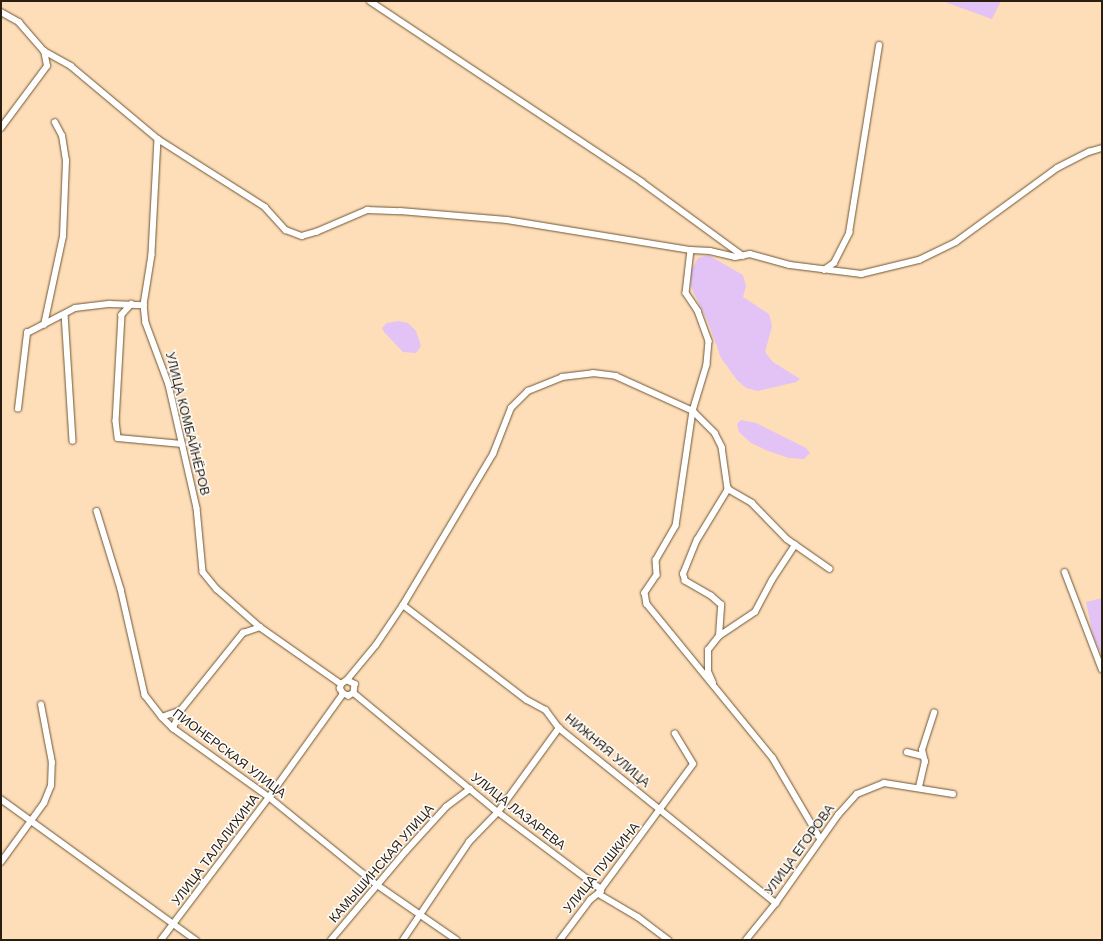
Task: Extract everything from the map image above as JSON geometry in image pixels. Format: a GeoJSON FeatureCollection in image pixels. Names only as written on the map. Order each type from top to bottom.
{"type":"FeatureCollection","features":[{"type":"Feature","properties":{"kind":"street"},"geometry":{"type":"LineString","coordinates":[[370,1],[642,182],[743,256]]}},
{"type":"Feature","properties":{"kind":"street"},"geometry":{"type":"LineString","coordinates":[[1,12],[18,22],[44,51],[71,66],[158,139],[264,207],[286,230],[302,236],[316,232],[366,210],[400,211],[507,220],[691,250],[710,251],[735,257],[758,255],[790,265],[862,274],[919,260],[956,242],[1056,168],[1089,152],[1102,148]]}},
{"type":"Feature","properties":{"kind":"street"},"geometry":{"type":"LineString","coordinates":[[824,270],[834,263],[849,233],[879,45]]}},
{"type":"Feature","properties":{"kind":"street"},"geometry":{"type":"LineString","coordinates":[[1,128],[47,66],[44,51]]}},
{"type":"Feature","properties":{"kind":"street"},"geometry":{"type":"LineString","coordinates":[[44,325],[63,236],[66,161],[62,136],[55,123]]}},
{"type":"Feature","properties":{"kind":"street","name":"УЛИЦА КОМБАЙНЁРОВ"},"geometry":{"type":"LineString","coordinates":[[158,139],[152,255],[144,305],[146,323],[169,385],[197,508],[203,572],[217,589],[260,627]]}},
{"type":"Feature","properties":{"kind":"street"},"geometry":{"type":"LineString","coordinates":[[691,250],[686,293],[698,311],[709,341],[707,366],[693,411],[676,526],[656,560],[657,575],[645,593],[647,604],[717,693],[772,758],[820,838]]}},
{"type":"Feature","properties":{"kind":"street"},"geometry":{"type":"LineString","coordinates":[[18,409],[27,333],[75,308],[132,304],[144,305]]}},
{"type":"Feature","properties":{"kind":"street"},"geometry":{"type":"LineString","coordinates":[[132,304],[122,315],[116,421],[118,438],[182,444]]}},
{"type":"Feature","properties":{"kind":"street"},"geometry":{"type":"LineString","coordinates":[[65,314],[72,441]]}},
{"type":"Feature","properties":{"kind":"street"},"geometry":{"type":"LineString","coordinates":[[341,684],[347,680],[376,645],[403,605],[424,565],[493,454],[511,408],[528,391],[562,377],[593,372],[616,376],[693,411],[715,433],[722,447],[728,489],[698,540],[683,574],[685,581],[711,596],[721,606],[719,636]]}},
{"type":"Feature","properties":{"kind":"street"},"geometry":{"type":"LineString","coordinates":[[728,489],[752,503],[795,545],[830,569]]}},
{"type":"Feature","properties":{"kind":"street","name":"ПИОНЕРСКАЯ УЛИЦА"},"geometry":{"type":"LineString","coordinates":[[97,511],[121,589],[146,695],[162,717],[173,728],[269,797],[376,884],[421,917],[457,940]]}},
{"type":"Feature","properties":{"kind":"street"},"geometry":{"type":"LineString","coordinates":[[717,693],[708,672],[706,660],[708,650],[719,636],[755,612],[772,580],[795,545]]}},
{"type":"Feature","properties":{"kind":"street"},"geometry":{"type":"LineString","coordinates":[[1065,572],[1102,669]]}},
{"type":"Feature","properties":{"kind":"street","name":"НИЖНЯЯ УЛИЦА"},"geometry":{"type":"LineString","coordinates":[[403,605],[527,700],[546,710],[559,728],[776,903]]}},
{"type":"Feature","properties":{"kind":"street"},"geometry":{"type":"LineString","coordinates":[[173,728],[181,710],[243,633],[260,627],[341,684],[343,694],[349,696],[354,693],[355,684],[347,680]]}},
{"type":"Feature","properties":{"kind":"street","name":"УЛИЦА ЛАЗАРЕВА"},"geometry":{"type":"LineString","coordinates":[[354,693],[498,812],[600,891],[668,940]]}},
{"type":"Feature","properties":{"kind":"street","name":"УЛИЦА ТАЛАЛИХИНА"},"geometry":{"type":"LineString","coordinates":[[160,940],[269,797],[343,694]]}},
{"type":"Feature","properties":{"kind":"street"},"geometry":{"type":"LineString","coordinates":[[1,862],[29,820],[44,803],[51,786],[52,763],[41,705]]}},
{"type":"Feature","properties":{"kind":"street"},"geometry":{"type":"LineString","coordinates":[[162,717],[181,710]]}},
{"type":"Feature","properties":{"kind":"street"},"geometry":{"type":"LineString","coordinates":[[919,787],[925,762],[922,750],[934,713]]}},
{"type":"Feature","properties":{"kind":"street"},"geometry":{"type":"LineString","coordinates":[[404,940],[421,917],[469,842],[498,812],[559,728]]}},
{"type":"Feature","properties":{"kind":"street","name":"УЛИЦА ПУШКИНА"},"geometry":{"type":"LineString","coordinates":[[560,940],[590,900],[600,891],[661,809],[692,764],[675,734]]}},
{"type":"Feature","properties":{"kind":"street"},"geometry":{"type":"LineString","coordinates":[[907,752],[923,756]]}},
{"type":"Feature","properties":{"kind":"street","name":"УЛИЦА ЕГОРОВА"},"geometry":{"type":"LineString","coordinates":[[746,940],[776,903],[820,838],[857,794],[884,783],[919,787],[953,794]]}},
{"type":"Feature","properties":{"kind":"street","name":"КАМЫШИНСКАЯ УЛИЦА"},"geometry":{"type":"LineString","coordinates":[[331,940],[376,884],[446,807],[470,789]]}},
{"type":"Feature","properties":{"kind":"street"},"geometry":{"type":"LineString","coordinates":[[1,799],[196,940]]}},
{"type":"Feature","properties":{"kind":"shaded area"},"geometry":{"type":"Polygon","coordinates":[[[942,1],[1001,1],[992,19],[942,1]]]}},
{"type":"Feature","properties":{"kind":"shaded area"},"geometry":{"type":"Polygon","coordinates":[[[708,255],[743,275],[746,286],[743,297],[769,314],[772,326],[765,352],[773,362],[800,379],[796,382],[758,391],[746,388],[737,380],[721,358],[708,322],[691,287],[691,271],[698,258],[708,255]]]}},
{"type":"Feature","properties":{"kind":"shaded area"},"geometry":{"type":"Polygon","coordinates":[[[398,321],[408,323],[416,331],[421,346],[416,353],[403,352],[384,332],[382,328],[387,323],[398,321]]]}},
{"type":"Feature","properties":{"kind":"shaded area"},"geometry":{"type":"Polygon","coordinates":[[[741,420],[756,423],[806,448],[810,453],[804,459],[789,458],[751,443],[739,432],[737,424],[741,420]]]}},
{"type":"Feature","properties":{"kind":"shaded area"},"geometry":{"type":"Polygon","coordinates":[[[1102,598],[1102,656],[1093,635],[1086,602],[1102,598]]]}}]}
